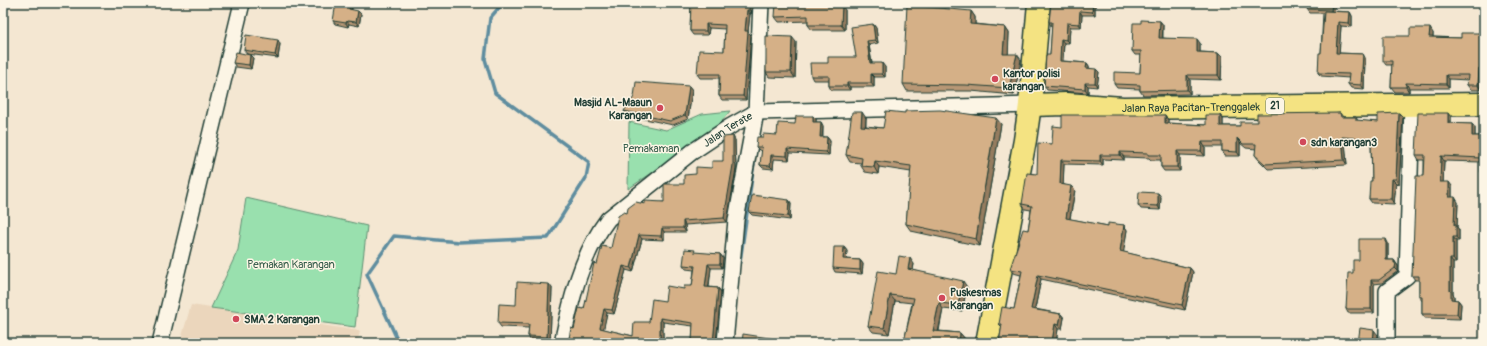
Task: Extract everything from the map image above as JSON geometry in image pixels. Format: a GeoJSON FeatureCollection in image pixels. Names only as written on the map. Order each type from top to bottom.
{"type":"FeatureCollection","features":[{"type":"Feature","properties":{"kind":"highway"},"geometry":{"type":"LineString","coordinates":[[987,343],[1025,140],[1030,105],[1039,3]]}},
{"type":"Feature","properties":{"kind":"highway","name":"Jalan Raya Pacitan-Trenggalek"},"geometry":{"type":"LineString","coordinates":[[1030,105],[1066,104],[1123,108],[1412,106],[1484,104]]}},
{"type":"Feature","properties":{"kind":"street"},"geometry":{"type":"LineString","coordinates":[[160,343],[242,3]]}},
{"type":"Feature","properties":{"kind":"street"},"geometry":{"type":"LineString","coordinates":[[725,343],[736,220],[756,112],[761,3]]}},
{"type":"Feature","properties":{"kind":"street","name":"Jalan Terate"},"geometry":{"type":"LineString","coordinates":[[562,343],[580,270],[597,233],[608,219],[692,152],[731,126],[756,112],[1030,105]]}},
{"type":"Feature","properties":{"kind":"street"},"geometry":{"type":"LineString","coordinates":[[1387,343],[1388,292],[1407,276],[1412,106]]}},
{"type":"Feature","properties":{"kind":"shaded area","name":"SMA 2 Karangan"},"geometry":{"type":"Polygon","coordinates":[[[191,305],[360,331],[357,343],[180,343],[191,305]]]}},
{"type":"Feature","properties":{"kind":"green space","name":"Pemakaman"},"geometry":{"type":"Polygon","coordinates":[[[730,111],[713,132],[628,189],[629,122],[666,130],[702,114],[730,111]]]}},
{"type":"Feature","properties":{"kind":"green space","name":"Pemakan Karangan"},"geometry":{"type":"Polygon","coordinates":[[[246,198],[367,226],[355,327],[211,308],[238,250],[246,198]]]}},
{"type":"Feature","properties":{"kind":"building"},"geometry":{"type":"Polygon","coordinates":[[[336,3],[350,3],[349,9],[358,11],[356,22],[347,21],[346,23],[333,21],[336,3]]]}},
{"type":"Feature","properties":{"kind":"building"},"geometry":{"type":"Polygon","coordinates":[[[691,3],[750,3],[749,10],[747,10],[745,31],[748,31],[743,96],[719,96],[720,74],[697,74],[699,50],[724,51],[725,25],[706,24],[706,31],[690,31],[691,3]]]}},
{"type":"Feature","properties":{"kind":"building"},"geometry":{"type":"Polygon","coordinates":[[[776,3],[842,5],[841,25],[808,25],[808,16],[775,17],[776,3]]]}},
{"type":"Feature","properties":{"kind":"building"},"geometry":{"type":"Polygon","coordinates":[[[1051,3],[1093,3],[1092,12],[1080,11],[1079,24],[1067,23],[1066,40],[1061,39],[1060,61],[1087,63],[1086,68],[1096,69],[1095,83],[1085,83],[1085,89],[1044,86],[1046,55],[1050,55],[1052,22],[1049,22],[1051,3]]]}},
{"type":"Feature","properties":{"kind":"building"},"geometry":{"type":"Polygon","coordinates":[[[1308,3],[1332,3],[1331,10],[1307,9],[1308,3]]]}},
{"type":"Feature","properties":{"kind":"building"},"geometry":{"type":"Polygon","coordinates":[[[907,5],[971,11],[970,24],[1005,27],[1003,54],[1017,54],[1009,88],[966,85],[903,84],[907,5]]]}},
{"type":"Feature","properties":{"kind":"building"},"geometry":{"type":"Polygon","coordinates":[[[1324,11],[1350,12],[1349,23],[1338,22],[1336,53],[1363,54],[1361,85],[1348,84],[1349,74],[1318,73],[1324,11]]]}},
{"type":"Feature","properties":{"kind":"building"},"geometry":{"type":"Polygon","coordinates":[[[1141,20],[1160,21],[1159,38],[1197,39],[1197,52],[1218,53],[1218,75],[1187,75],[1187,90],[1140,91],[1140,85],[1114,84],[1114,72],[1140,73],[1141,51],[1132,51],[1133,23],[1141,23],[1141,20]]]}},
{"type":"Feature","properties":{"kind":"building"},"geometry":{"type":"Polygon","coordinates":[[[873,24],[875,40],[867,41],[870,63],[882,63],[882,74],[871,74],[871,83],[847,83],[847,86],[829,86],[829,76],[811,76],[810,63],[828,63],[828,57],[856,57],[851,27],[873,24]]]}},
{"type":"Feature","properties":{"kind":"building"},"geometry":{"type":"Polygon","coordinates":[[[1410,28],[1430,28],[1429,37],[1461,38],[1461,33],[1484,33],[1484,69],[1479,68],[1478,85],[1467,85],[1468,75],[1446,75],[1446,84],[1406,83],[1406,87],[1391,87],[1392,61],[1383,61],[1383,36],[1410,36],[1410,28]]]}},
{"type":"Feature","properties":{"kind":"building"},"geometry":{"type":"Polygon","coordinates":[[[246,35],[278,40],[275,55],[244,50],[246,35]]]}},
{"type":"Feature","properties":{"kind":"building"},"geometry":{"type":"Polygon","coordinates":[[[766,36],[792,37],[791,72],[766,72],[766,36]]]}},
{"type":"Feature","properties":{"kind":"building"},"geometry":{"type":"Polygon","coordinates":[[[236,52],[250,55],[249,65],[233,63],[236,52]]]}},
{"type":"Feature","properties":{"kind":"building","name":"Masjid AL-Maaun Karangan"},"geometry":{"type":"Polygon","coordinates":[[[636,82],[689,86],[685,115],[670,121],[624,111],[634,97],[636,82]]]}},
{"type":"Feature","properties":{"kind":"building"},"geometry":{"type":"Polygon","coordinates":[[[940,110],[996,118],[976,239],[906,224],[911,166],[875,161],[874,167],[861,166],[862,158],[846,155],[852,112],[862,112],[861,126],[883,128],[886,111],[905,113],[905,111],[940,110]]]}},
{"type":"Feature","properties":{"kind":"building"},"geometry":{"type":"Polygon","coordinates":[[[1340,113],[1341,117],[1356,117],[1356,120],[1378,122],[1378,114],[1399,113],[1396,179],[1392,179],[1391,199],[1369,199],[1370,181],[1372,181],[1371,139],[1342,137],[1344,160],[1265,164],[1255,155],[1256,144],[1243,144],[1237,138],[1237,152],[1222,151],[1222,142],[1202,142],[1201,151],[1177,151],[1177,167],[1161,167],[1161,155],[1148,155],[1148,153],[1120,152],[1120,155],[1100,155],[1100,161],[1061,160],[1060,184],[1071,186],[1066,218],[1108,226],[1108,223],[1124,225],[1120,251],[1190,268],[1182,305],[1038,275],[1031,309],[1061,314],[1059,325],[1055,324],[1052,341],[1037,339],[1036,343],[999,343],[1002,324],[999,324],[1002,307],[1014,309],[1022,271],[1010,269],[1023,229],[1028,230],[1032,206],[1022,204],[1027,173],[1037,174],[1038,143],[1052,144],[1053,126],[1062,127],[1062,115],[1165,115],[1165,123],[1206,125],[1206,115],[1220,115],[1220,126],[1240,126],[1240,122],[1257,122],[1257,114],[1340,113]]]}},
{"type":"Feature","properties":{"kind":"building"},"geometry":{"type":"Polygon","coordinates":[[[1418,113],[1448,113],[1448,123],[1472,124],[1472,136],[1484,136],[1484,172],[1481,172],[1481,158],[1441,156],[1440,182],[1449,182],[1449,197],[1455,197],[1454,225],[1456,225],[1456,237],[1453,237],[1453,259],[1450,259],[1450,291],[1451,299],[1458,300],[1457,314],[1422,314],[1422,296],[1419,296],[1419,276],[1412,276],[1416,176],[1424,176],[1425,155],[1416,155],[1418,113]]]}},
{"type":"Feature","properties":{"kind":"building"},"geometry":{"type":"Polygon","coordinates":[[[796,116],[813,116],[813,122],[821,122],[820,137],[827,137],[826,152],[787,149],[787,156],[771,155],[770,166],[760,165],[762,147],[756,147],[757,137],[763,137],[763,134],[777,135],[778,123],[795,124],[796,116]]]}},
{"type":"Feature","properties":{"kind":"building"},"geometry":{"type":"Polygon","coordinates":[[[733,136],[733,165],[724,218],[683,221],[683,228],[662,228],[661,236],[639,235],[631,268],[623,266],[612,310],[604,309],[600,328],[633,336],[634,322],[649,322],[652,299],[665,301],[667,286],[684,289],[684,286],[692,286],[695,266],[683,265],[685,249],[695,250],[694,252],[720,254],[720,264],[708,264],[705,287],[718,288],[713,343],[692,343],[693,323],[660,318],[660,343],[572,343],[573,339],[569,338],[571,328],[574,329],[579,308],[584,309],[594,263],[597,264],[602,246],[611,248],[618,216],[624,212],[627,213],[628,208],[636,202],[645,204],[645,201],[664,202],[664,184],[684,184],[684,175],[696,174],[696,167],[712,168],[712,161],[723,161],[723,137],[733,136]]]}},
{"type":"Feature","properties":{"kind":"building"},"geometry":{"type":"Polygon","coordinates":[[[1139,192],[1158,193],[1158,206],[1138,205],[1139,192]]]}},
{"type":"Feature","properties":{"kind":"building"},"geometry":{"type":"Polygon","coordinates":[[[752,195],[789,200],[788,216],[749,212],[752,195]]]}},
{"type":"Feature","properties":{"kind":"building"},"geometry":{"type":"Polygon","coordinates":[[[1359,239],[1386,239],[1386,260],[1394,260],[1394,263],[1396,263],[1395,268],[1379,280],[1371,280],[1371,309],[1346,309],[1348,273],[1353,273],[1353,260],[1359,260],[1359,239]]]}},
{"type":"Feature","properties":{"kind":"building"},"geometry":{"type":"Polygon","coordinates":[[[834,247],[844,247],[843,259],[860,260],[860,270],[833,268],[834,247]]]}},
{"type":"Feature","properties":{"kind":"building"},"geometry":{"type":"Polygon","coordinates":[[[899,256],[910,258],[908,269],[963,281],[958,305],[939,303],[933,331],[960,333],[959,343],[903,343],[903,337],[905,337],[914,298],[890,295],[884,328],[868,326],[878,271],[896,274],[899,256]]]}},
{"type":"Feature","properties":{"kind":"building"},"geometry":{"type":"Polygon","coordinates":[[[517,282],[549,284],[547,337],[528,336],[529,324],[498,323],[499,304],[516,305],[517,282]]]}},
{"type":"Feature","properties":{"kind":"building"},"geometry":{"type":"Polygon","coordinates":[[[1360,328],[1374,330],[1373,343],[1358,343],[1360,328]]]}},
{"type":"Feature","properties":{"kind":"building"},"geometry":{"type":"Polygon","coordinates":[[[743,334],[782,340],[781,343],[742,343],[743,334]]]}},
{"type":"Feature","properties":{"kind":"building"},"geometry":{"type":"Polygon","coordinates":[[[1338,340],[1358,343],[1337,343],[1338,340]]]}},
{"type":"Feature","properties":{"kind":"waterway"},"geometry":{"type":"LineString","coordinates":[[399,343],[367,274],[394,236],[459,242],[548,238],[586,178],[589,162],[495,93],[485,59],[490,18],[503,3]]}},
{"type":"Feature","properties":{"kind":"waterway"},"geometry":{"type":"LineString","coordinates":[[740,262],[754,163]]}},
{"type":"Feature","properties":{"kind":"place","name":"Kantor polisi karangan"},"geometry":{"type":"Point","coordinates":[995,79]}},
{"type":"Feature","properties":{"kind":"place","name":"Masjid AL-Maaun Karangan"},"geometry":{"type":"Point","coordinates":[660,108]}},
{"type":"Feature","properties":{"kind":"place","name":"sdn karangan3"},"geometry":{"type":"Point","coordinates":[1303,142]}},
{"type":"Feature","properties":{"kind":"place","name":"Puskesmas Karangan"},"geometry":{"type":"Point","coordinates":[942,298]}},
{"type":"Feature","properties":{"kind":"place","name":"SMA 2 Karangan"},"geometry":{"type":"Point","coordinates":[236,319]}}]}
